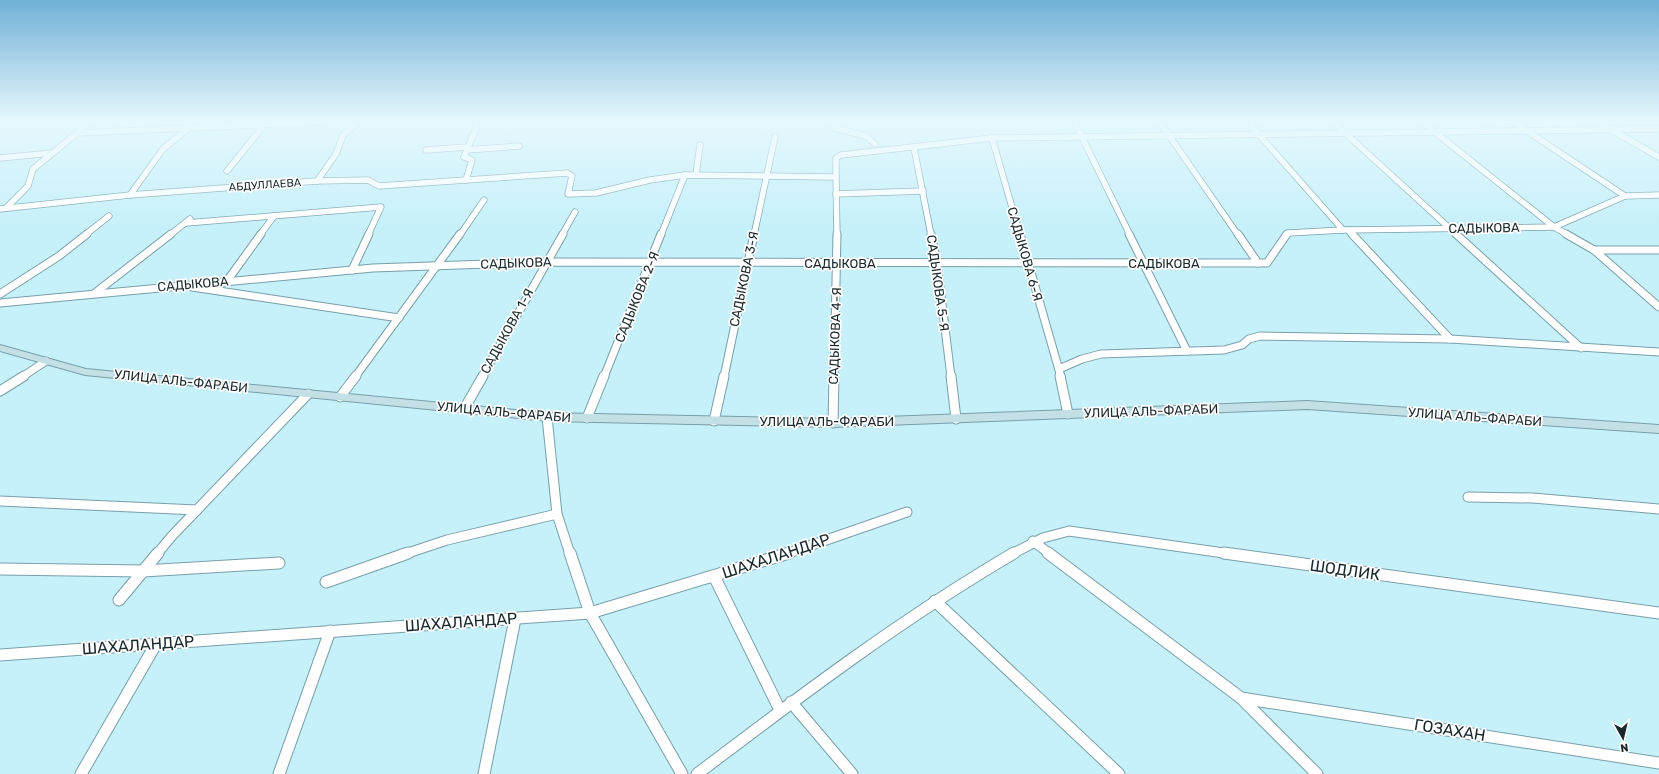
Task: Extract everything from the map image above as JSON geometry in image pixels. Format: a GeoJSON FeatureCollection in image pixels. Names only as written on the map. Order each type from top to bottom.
{"type":"FeatureCollection","features":[{"type":"Feature","properties":{"kind":"main road","name":"УЛИЦА АЛЬ-ФАРАБИ"},"geometry":{"type":"LineString","coordinates":[[0,348],[85,372],[547,417],[833,422],[956,419],[1307,405],[1659,429]]}},
{"type":"Feature","properties":{"kind":"street"},"geometry":{"type":"LineString","coordinates":[[3,208],[28,185],[33,174],[33,169],[48,157]]}},
{"type":"Feature","properties":{"kind":"street"},"geometry":{"type":"LineString","coordinates":[[130,195],[156,157]]}},
{"type":"Feature","properties":{"kind":"street"},"geometry":{"type":"LineString","coordinates":[[227,171],[238,157]]}},
{"type":"Feature","properties":{"kind":"street"},"geometry":{"type":"LineString","coordinates":[[317,181],[334,157]]}},
{"type":"Feature","properties":{"kind":"street"},"geometry":{"type":"LineString","coordinates":[[464,157],[472,160],[466,180]]}},
{"type":"Feature","properties":{"kind":"street"},"geometry":{"type":"LineString","coordinates":[[696,175],[698,157]]}},
{"type":"Feature","properties":{"kind":"street","name":"САДЫКОВА 3-Я"},"geometry":{"type":"LineString","coordinates":[[714,421],[747,262],[771,157]]}},
{"type":"Feature","properties":{"kind":"street"},"geometry":{"type":"LineString","coordinates":[[836,176],[836,158],[837,157]]}},
{"type":"Feature","properties":{"kind":"street","name":"САДЫКОВА 5-Я"},"geometry":{"type":"LineString","coordinates":[[916,157],[937,263],[956,419]]}},
{"type":"Feature","properties":{"kind":"street","name":"САДЫКОВА 6-Я"},"geometry":{"type":"LineString","coordinates":[[997,157],[1059,369],[1068,414]]}},
{"type":"Feature","properties":{"kind":"street"},"geometry":{"type":"LineString","coordinates":[[1093,157],[1187,352]]}},
{"type":"Feature","properties":{"kind":"street"},"geometry":{"type":"LineString","coordinates":[[1185,157],[1258,263]]}},
{"type":"Feature","properties":{"kind":"street"},"geometry":{"type":"LineString","coordinates":[[1280,157],[1346,230],[1450,339]]}},
{"type":"Feature","properties":{"kind":"street"},"geometry":{"type":"LineString","coordinates":[[1372,157],[1581,348]]}},
{"type":"Feature","properties":{"kind":"street"},"geometry":{"type":"LineString","coordinates":[[1467,157],[1554,227],[1594,250],[1659,307]]}},
{"type":"Feature","properties":{"kind":"street"},"geometry":{"type":"LineString","coordinates":[[1568,157],[1625,196]]}},
{"type":"Feature","properties":{"kind":"street","name":"АБДУЛЛАЕВА"},"geometry":{"type":"LineString","coordinates":[[3,208],[130,195],[317,181],[368,180],[380,186],[567,173],[572,176],[568,194],[574,195],[607,191],[650,180],[685,175],[836,176]]}},
{"type":"Feature","properties":{"kind":"street","name":"САДЫКОВА 2-Я"},"geometry":{"type":"LineString","coordinates":[[587,418],[685,175]]}},
{"type":"Feature","properties":{"kind":"street","name":"САДЫКОВА 4-Я"},"geometry":{"type":"LineString","coordinates":[[833,422],[838,262],[836,176]]}},
{"type":"Feature","properties":{"kind":"street"},"geometry":{"type":"LineString","coordinates":[[836,194],[922,191]]}},
{"type":"Feature","properties":{"kind":"street","name":"САДЫКОВА"},"geometry":{"type":"LineString","coordinates":[[0,303],[352,270],[546,262],[1267,263],[1288,233],[1346,230],[1554,227],[1625,196],[1659,195]]}},
{"type":"Feature","properties":{"kind":"street"},"geometry":{"type":"LineString","coordinates":[[340,397],[438,266],[484,200]]}},
{"type":"Feature","properties":{"kind":"street"},"geometry":{"type":"LineString","coordinates":[[95,293],[188,221],[274,216],[381,207],[352,270]]}},
{"type":"Feature","properties":{"kind":"street","name":"САДЫКОВА 1-Я"},"geometry":{"type":"LineString","coordinates":[[464,409],[575,212]]}},
{"type":"Feature","properties":{"kind":"street"},"geometry":{"type":"LineString","coordinates":[[0,294],[58,256],[109,216]]}},
{"type":"Feature","properties":{"kind":"street"},"geometry":{"type":"LineString","coordinates":[[227,281],[274,216]]}},
{"type":"Feature","properties":{"kind":"street"},"geometry":{"type":"LineString","coordinates":[[1594,250],[1659,250]]}},
{"type":"Feature","properties":{"kind":"street"},"geometry":{"type":"LineString","coordinates":[[179,286],[399,318]]}},
{"type":"Feature","properties":{"kind":"street"},"geometry":{"type":"LineString","coordinates":[[1059,369],[1082,359],[1101,354],[1224,350],[1242,345],[1249,339],[1260,336],[1450,339],[1659,352]]}},
{"type":"Feature","properties":{"kind":"street"},"geometry":{"type":"LineString","coordinates":[[0,391],[46,361]]}},
{"type":"Feature","properties":{"kind":"street"},"geometry":{"type":"LineString","coordinates":[[118,600],[197,510],[308,394]]}},
{"type":"Feature","properties":{"kind":"street"},"geometry":{"type":"LineString","coordinates":[[547,417],[557,514],[590,614],[682,774]]}},
{"type":"Feature","properties":{"kind":"street"},"geometry":{"type":"LineString","coordinates":[[1468,497],[1533,498],[1659,509]]}},
{"type":"Feature","properties":{"kind":"street"},"geometry":{"type":"LineString","coordinates":[[0,501],[197,510]]}},
{"type":"Feature","properties":{"kind":"street","name":"ШАХАЛАНДАР"},"geometry":{"type":"LineString","coordinates":[[0,655],[590,614],[788,553],[908,512]]}},
{"type":"Feature","properties":{"kind":"street"},"geometry":{"type":"LineString","coordinates":[[326,582],[372,564],[448,540],[557,514]]}},
{"type":"Feature","properties":{"kind":"street","name":"ШОДЛИК"},"geometry":{"type":"LineString","coordinates":[[698,774],[780,710],[935,601],[1033,541],[1055,534],[1069,532],[1659,613]]}},
{"type":"Feature","properties":{"kind":"street"},"geometry":{"type":"LineString","coordinates":[[1033,541],[1241,698],[1317,774]]}},
{"type":"Feature","properties":{"kind":"street"},"geometry":{"type":"LineString","coordinates":[[0,569],[142,571],[279,563]]}},
{"type":"Feature","properties":{"kind":"street"},"geometry":{"type":"LineString","coordinates":[[714,576],[780,710]]}},
{"type":"Feature","properties":{"kind":"street"},"geometry":{"type":"LineString","coordinates":[[935,601],[1119,774]]}},
{"type":"Feature","properties":{"kind":"street"},"geometry":{"type":"LineString","coordinates":[[484,774],[515,619]]}},
{"type":"Feature","properties":{"kind":"street"},"geometry":{"type":"LineString","coordinates":[[279,774],[330,631]]}},
{"type":"Feature","properties":{"kind":"street"},"geometry":{"type":"LineString","coordinates":[[81,774],[156,644]]}},
{"type":"Feature","properties":{"kind":"street","name":"ГОЗАХАН"},"geometry":{"type":"LineString","coordinates":[[1241,698],[1659,763]]}},
{"type":"Feature","properties":{"kind":"street"},"geometry":{"type":"LineString","coordinates":[[791,702],[852,774]]}}]}
